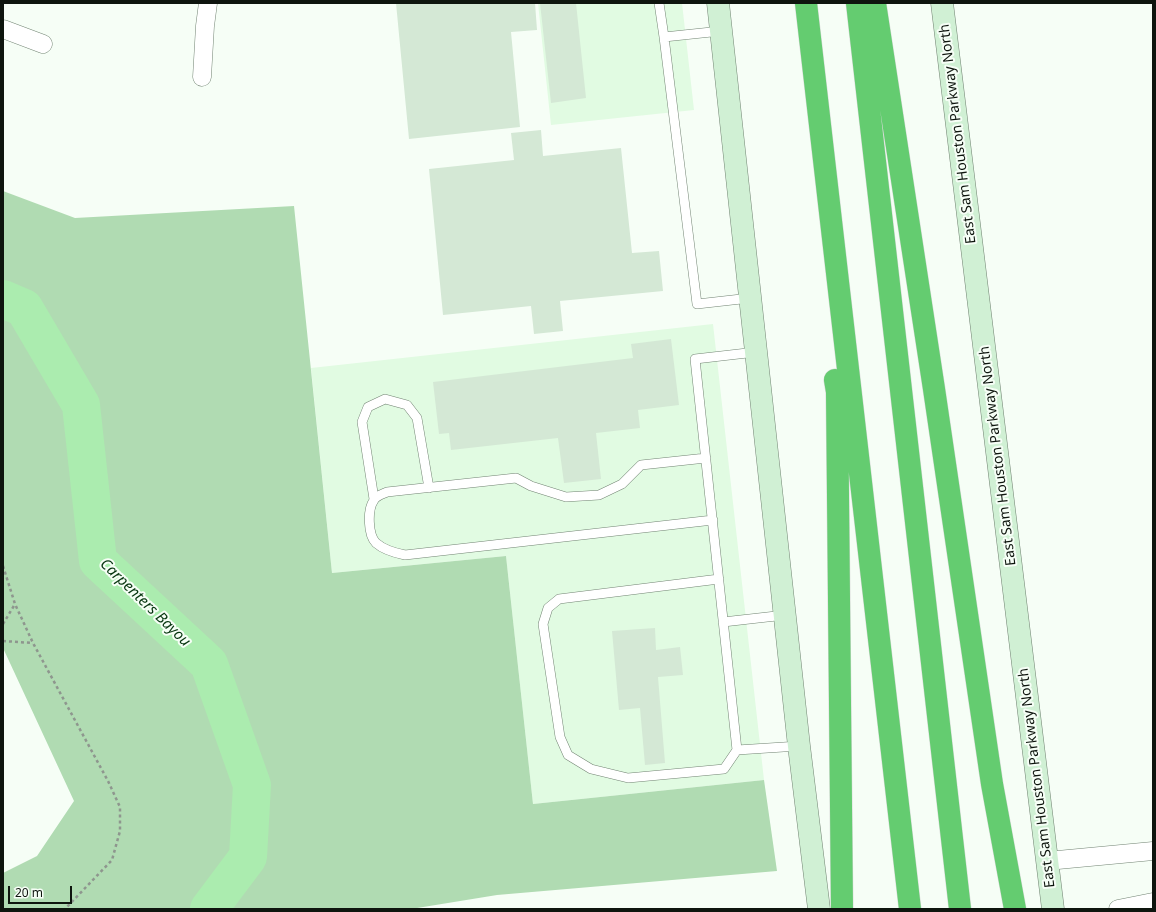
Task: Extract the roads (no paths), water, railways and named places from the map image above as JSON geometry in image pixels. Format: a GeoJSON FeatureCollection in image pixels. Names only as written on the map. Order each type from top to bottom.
{"type":"FeatureCollection","features":[{"type":"Feature","properties":{"kind":"highway"},"geometry":{"type":"LineString","coordinates":[[798,3],[799,50],[837,392],[842,909]]}},
{"type":"Feature","properties":{"kind":"highway"},"geometry":{"type":"LineString","coordinates":[[806,3],[910,909]]}},
{"type":"Feature","properties":{"kind":"highway"},"geometry":{"type":"LineString","coordinates":[[857,3],[960,909]]}},
{"type":"Feature","properties":{"kind":"highway"},"geometry":{"type":"LineString","coordinates":[[875,3],[992,784],[1015,909]]}},
{"type":"Feature","properties":{"kind":"main road"},"geometry":{"type":"LineString","coordinates":[[718,3],[799,746],[819,909]]}},
{"type":"Feature","properties":{"kind":"main road","name":"East Sam Houston Parkway North"},"geometry":{"type":"LineString","coordinates":[[942,3],[1053,909]]}},
{"type":"Feature","properties":{"kind":"street"},"geometry":{"type":"LineString","coordinates":[[202,77],[208,3]]}},
{"type":"Feature","properties":{"kind":"street"},"geometry":{"type":"LineString","coordinates":[[3,29],[43,44]]}},
{"type":"Feature","properties":{"kind":"street"},"geometry":{"type":"LineString","coordinates":[[1047,861],[1153,851]]}},
{"type":"Feature","properties":{"kind":"street"},"geometry":{"type":"LineString","coordinates":[[1118,909],[1153,902]]}},
{"type":"Feature","properties":{"kind":"lane"},"geometry":{"type":"LineString","coordinates":[[659,3],[697,304],[750,298]]}},
{"type":"Feature","properties":{"kind":"lane"},"geometry":{"type":"LineString","coordinates":[[664,37],[721,31]]}},
{"type":"Feature","properties":{"kind":"lane"},"geometry":{"type":"LineString","coordinates":[[719,579],[559,599],[548,608],[544,624],[560,737],[568,755],[591,769],[628,778],[724,769],[737,750],[724,622],[695,359],[756,352]]}},
{"type":"Feature","properties":{"kind":"lane"},"geometry":{"type":"LineString","coordinates":[[429,488],[417,418],[407,405],[386,399],[368,408],[362,422],[374,499],[369,512],[370,526],[375,542],[391,552],[405,556],[712,520]]}},
{"type":"Feature","properties":{"kind":"lane"},"geometry":{"type":"LineString","coordinates":[[374,499],[387,492],[516,478],[531,486],[566,497],[599,495],[622,484],[641,465],[706,458]]}},
{"type":"Feature","properties":{"kind":"lane"},"geometry":{"type":"LineString","coordinates":[[724,622],[785,615]]}},
{"type":"Feature","properties":{"kind":"lane"},"geometry":{"type":"LineString","coordinates":[[737,750],[799,746]]}},
{"type":"Feature","properties":{"kind":"waterway","name":"Carpenters Bayou"},"geometry":{"type":"LineString","coordinates":[[3,299],[24,308],[81,405],[98,561],[209,664],[252,785],[248,857],[209,909]]}}]}
